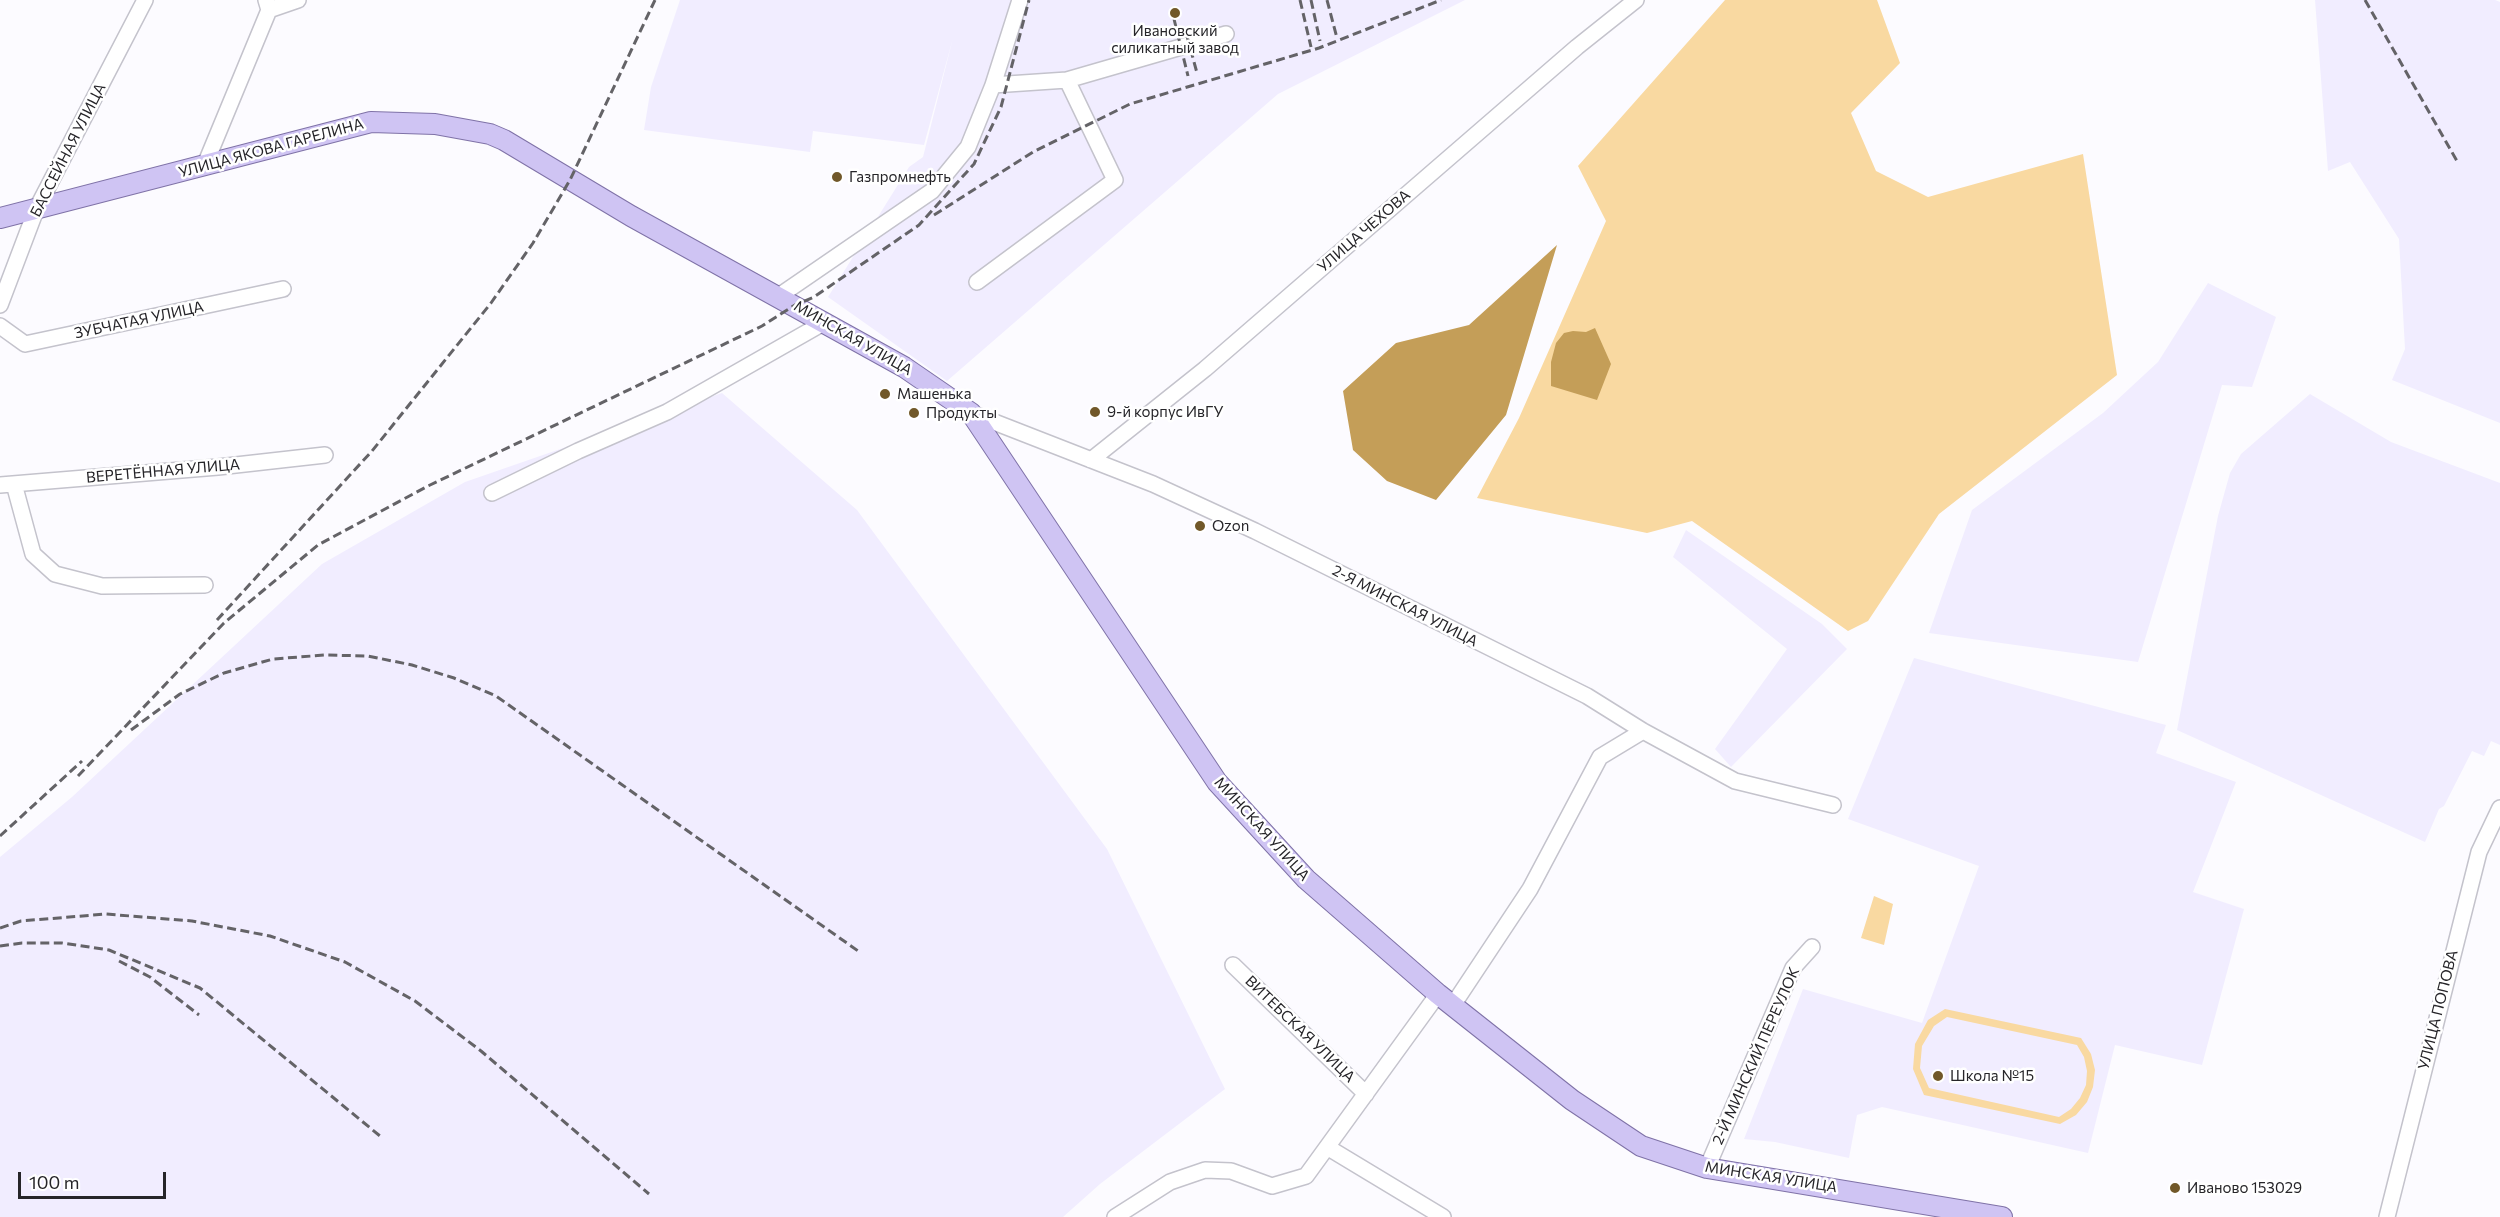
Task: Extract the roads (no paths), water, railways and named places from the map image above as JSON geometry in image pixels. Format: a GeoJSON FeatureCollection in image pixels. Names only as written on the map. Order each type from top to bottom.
{"type":"FeatureCollection","features":[{"type":"Feature","properties":{"kind":"main road","name":"УЛИЦА ЯКОВА ГАРЕЛИНА"},"geometry":{"type":"LineString","coordinates":[[0,218],[371,122],[435,124],[490,134],[570,180]]}},
{"type":"Feature","properties":{"kind":"main road","name":"МИНСКАЯ УЛИЦА"},"geometry":{"type":"LineString","coordinates":[[570,180],[711,262],[779,296],[920,376],[970,413],[1217,783],[1306,879],[1446,1000],[1572,1100],[1641,1146],[1707,1168],[2002,1217]]}},
{"type":"Feature","properties":{"kind":"street","name":"БАССЕЙНАЯ УЛИЦА"},"geometry":{"type":"LineString","coordinates":[[0,304],[36,210],[145,0]]}},
{"type":"Feature","properties":{"kind":"street"},"geometry":{"type":"LineString","coordinates":[[204,167],[268,5],[298,0]]}},
{"type":"Feature","properties":{"kind":"street"},"geometry":{"type":"LineString","coordinates":[[779,296],[932,191],[968,147],[993,85],[1020,0]]}},
{"type":"Feature","properties":{"kind":"street","name":"УЛИЦА ЧЕХОВА"},"geometry":{"type":"LineString","coordinates":[[1091,460],[1205,369],[1568,55],[1636,0]]}},
{"type":"Feature","properties":{"kind":"street"},"geometry":{"type":"LineString","coordinates":[[993,85],[1066,80],[1226,34]]}},
{"type":"Feature","properties":{"kind":"street"},"geometry":{"type":"LineString","coordinates":[[977,282],[1114,180],[1066,80]]}},
{"type":"Feature","properties":{"kind":"street","name":"ЗУБЧАТАЯ УЛИЦА"},"geometry":{"type":"LineString","coordinates":[[0,326],[26,344],[283,289]]}},
{"type":"Feature","properties":{"kind":"street"},"geometry":{"type":"LineString","coordinates":[[492,494],[578,451],[667,412],[825,322]]}},
{"type":"Feature","properties":{"kind":"street","name":"2-Я МИНСКАЯ УЛИЦА"},"geometry":{"type":"LineString","coordinates":[[970,413],[1153,484],[1266,536],[1587,696],[1643,731],[1734,781],[1833,806]]}},
{"type":"Feature","properties":{"kind":"street","name":"ВЕРЕТЁННАЯ УЛИЦА"},"geometry":{"type":"LineString","coordinates":[[7,485],[218,467],[326,455]]}},
{"type":"Feature","properties":{"kind":"street"},"geometry":{"type":"LineString","coordinates":[[7,485],[33,554],[55,574],[102,586],[205,585]]}},
{"type":"Feature","properties":{"kind":"street"},"geometry":{"type":"LineString","coordinates":[[1116,1217],[1170,1182],[1205,1170],[1231,1171],[1272,1186],[1306,1176],[1366,1094],[1446,1000],[1530,889],[1600,757],[1643,731]]}},
{"type":"Feature","properties":{"kind":"street","name":"УЛИЦА ПОПОВА"},"geometry":{"type":"LineString","coordinates":[[2387,1217],[2479,852],[2500,808]]}},
{"type":"Feature","properties":{"kind":"street","name":"2-Й МИНСКИЙ ПЕРЕУЛОК"},"geometry":{"type":"LineString","coordinates":[[1707,1168],[1793,968],[1812,947]]}},
{"type":"Feature","properties":{"kind":"street","name":"ВИТЕБСКАЯ УЛИЦА"},"geometry":{"type":"LineString","coordinates":[[1233,965],[1366,1094]]}},
{"type":"Feature","properties":{"kind":"street"},"geometry":{"type":"LineString","coordinates":[[1327,1148],[1443,1217]]}},
{"type":"Feature","properties":{"kind":"railway"},"geometry":{"type":"LineString","coordinates":[[217,620],[372,451],[491,303],[533,243],[570,180],[655,0]]}},
{"type":"Feature","properties":{"kind":"railway"},"geometry":{"type":"LineString","coordinates":[[78,776],[224,623],[318,545],[428,486],[762,326],[795,305],[814,297],[919,225],[974,164],[1001,107],[1029,0]]}},
{"type":"Feature","properties":{"kind":"railway"},"geometry":{"type":"LineString","coordinates":[[1300,0],[1311,47]]}},
{"type":"Feature","properties":{"kind":"railway"},"geometry":{"type":"LineString","coordinates":[[1311,0],[1320,41]]}},
{"type":"Feature","properties":{"kind":"railway"},"geometry":{"type":"LineString","coordinates":[[1327,0],[1337,38]]}},
{"type":"Feature","properties":{"kind":"railway"},"geometry":{"type":"LineString","coordinates":[[934,215],[1033,152],[1130,104],[1319,48],[1441,0]]}},
{"type":"Feature","properties":{"kind":"railway"},"geometry":{"type":"LineString","coordinates":[[2365,0],[2457,161]]}},
{"type":"Feature","properties":{"kind":"railway"},"geometry":{"type":"LineString","coordinates":[[1174,19],[1188,76]]}},
{"type":"Feature","properties":{"kind":"railway"},"geometry":{"type":"LineString","coordinates":[[1187,36],[1197,73]]}},
{"type":"Feature","properties":{"kind":"railway"},"geometry":{"type":"LineString","coordinates":[[131,730],[180,694],[224,673],[273,659],[325,655],[368,656],[412,665],[454,678],[496,696],[861,953]]}},
{"type":"Feature","properties":{"kind":"railway"},"geometry":{"type":"LineString","coordinates":[[0,836],[82,761]]}},
{"type":"Feature","properties":{"kind":"railway"},"geometry":{"type":"LineString","coordinates":[[0,928],[21,921],[106,914],[192,921],[270,936],[345,962],[415,1001],[481,1051],[649,1194]]}},
{"type":"Feature","properties":{"kind":"railway"},"geometry":{"type":"LineString","coordinates":[[0,946],[22,943],[62,943],[109,950],[200,988],[380,1136]]}},
{"type":"Feature","properties":{"kind":"railway"},"geometry":{"type":"LineString","coordinates":[[119,961],[150,977],[199,1015]]}},
{"type":"Feature","properties":{"kind":"place","name":"Ивановский силикатный завод"},"geometry":{"type":"Point","coordinates":[1175,13]}},
{"type":"Feature","properties":{"kind":"place","name":"Газпромнефть"},"geometry":{"type":"Point","coordinates":[837,177]}},
{"type":"Feature","properties":{"kind":"place","name":"Машенька"},"geometry":{"type":"Point","coordinates":[885,394]}},
{"type":"Feature","properties":{"kind":"place","name":"9-й корпус ИвГУ"},"geometry":{"type":"Point","coordinates":[1095,412]}},
{"type":"Feature","properties":{"kind":"place","name":"Продукты"},"geometry":{"type":"Point","coordinates":[914,413]}},
{"type":"Feature","properties":{"kind":"place","name":"Ozon"},"geometry":{"type":"Point","coordinates":[1200,526]}},
{"type":"Feature","properties":{"kind":"place","name":"Школа №15"},"geometry":{"type":"Point","coordinates":[1938,1076]}},
{"type":"Feature","properties":{"kind":"place","name":"Иваново 153029"},"geometry":{"type":"Point","coordinates":[2175,1188]}}]}
